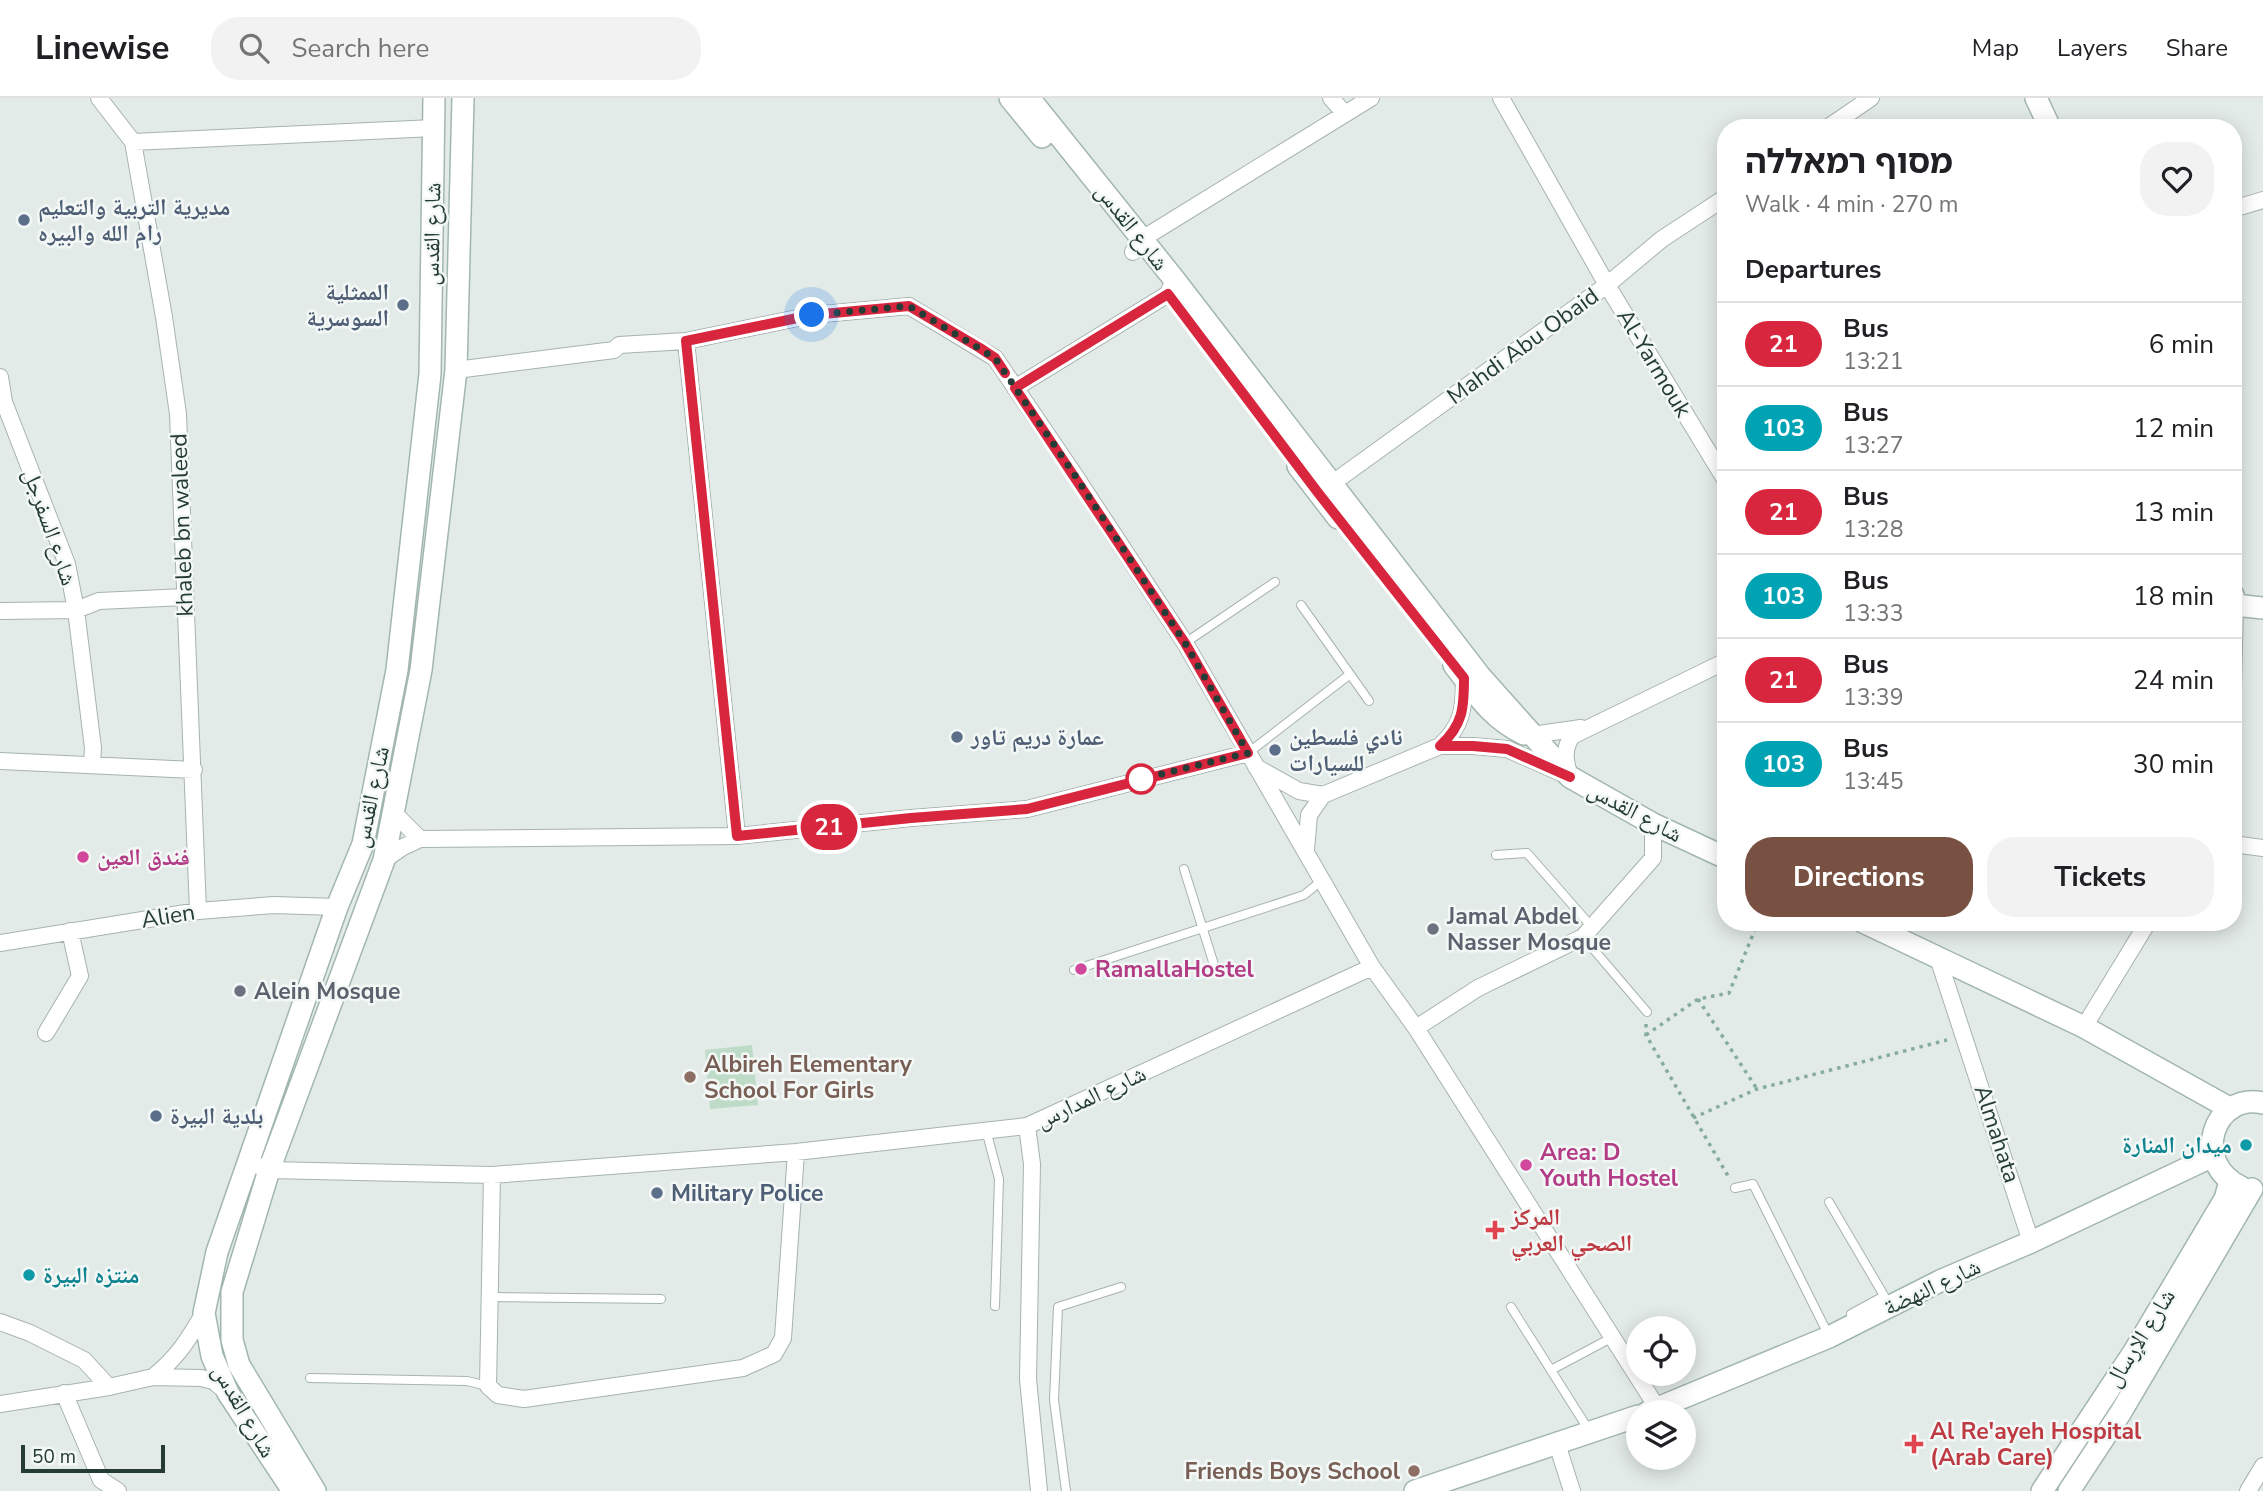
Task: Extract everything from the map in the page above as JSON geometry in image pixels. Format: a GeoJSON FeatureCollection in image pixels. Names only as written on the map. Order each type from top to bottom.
{"type":"FeatureCollection","features":[{"type":"Feature","properties":{"kind":"main road","name":"شارع القدس"},"geometry":{"type":"LineString","coordinates":[[315,1491],[239,1365],[232,1340],[232,1292],[259,1166],[337,908],[363,844],[397,670],[430,374],[434,98]]}},
{"type":"Feature","properties":{"kind":"main road","name":"شارع القدس"},"geometry":{"type":"LineString","coordinates":[[293,1491],[228,1392],[212,1356],[204,1313],[217,1252],[259,1166],[384,860],[421,670],[456,370],[463,98]]}},
{"type":"Feature","properties":{"kind":"main road"},"geometry":{"type":"LineString","coordinates":[[1010,98],[1171,286],[1325,489],[1472,691],[1500,721],[1525,735],[1532,735]]}},
{"type":"Feature","properties":{"kind":"main road","name":"شارع القدس"},"geometry":{"type":"LineString","coordinates":[[1029,98],[1138,246]]}},
{"type":"Feature","properties":{"kind":"main road"},"geometry":{"type":"LineString","coordinates":[[2036,98],[2046,119]]}},
{"type":"Feature","properties":{"kind":"main road"},"geometry":{"type":"LineString","coordinates":[[430,374],[456,370]]}},
{"type":"Feature","properties":{"kind":"main road","name":"شارع القدس"},"geometry":{"type":"LineString","coordinates":[[1325,489],[1480,676],[1570,777],[1653,824],[1717,854]]}},
{"type":"Feature","properties":{"kind":"main road"},"geometry":{"type":"LineString","coordinates":[[2242,602],[2263,608]]}},
{"type":"Feature","properties":{"kind":"main road"},"geometry":{"type":"LineString","coordinates":[[337,908],[365,910]]}},
{"type":"Feature","properties":{"kind":"main road"},"geometry":{"type":"LineString","coordinates":[[1882,931],[2084,1027],[2231,1109]]}},
{"type":"Feature","properties":{"kind":"main road"},"geometry":{"type":"LineString","coordinates":[[2257,1189],[2230,1181],[2216,1166],[2213,1135],[2217,1125],[2231,1109],[2261,1098]]}},
{"type":"Feature","properties":{"kind":"main road","name":"شارع النهضة"},"geometry":{"type":"LineString","coordinates":[[1675,1400],[1827,1333],[1887,1301],[2031,1242],[2213,1156]]}},
{"type":"Feature","properties":{"kind":"main road","name":"شارع الإرسال"},"geometry":{"type":"LineString","coordinates":[[2042,1491],[2135,1350],[2225,1199],[2230,1181]]}},
{"type":"Feature","properties":{"kind":"main road","name":"شارع الإرسال"},"geometry":{"type":"LineString","coordinates":[[2069,1491],[2121,1412],[2257,1189]]}},
{"type":"Feature","properties":{"kind":"main road","name":"شارع النهضة"},"geometry":{"type":"LineString","coordinates":[[1415,1491],[1626,1420]]}},
{"type":"Feature","properties":{"kind":"street"},"geometry":{"type":"LineString","coordinates":[[99,98],[132,142],[434,128]]}},
{"type":"Feature","properties":{"kind":"street"},"geometry":{"type":"LineString","coordinates":[[1331,98],[1345,114]]}},
{"type":"Feature","properties":{"kind":"street"},"geometry":{"type":"LineString","coordinates":[[1138,246],[1371,98]]}},
{"type":"Feature","properties":{"kind":"street","name":"Al-Yarmouk"},"geometry":{"type":"LineString","coordinates":[[1501,98],[1607,285],[1717,466]]}},
{"type":"Feature","properties":{"kind":"street"},"geometry":{"type":"LineString","coordinates":[[1840,119],[1871,98]]}},
{"type":"Feature","properties":{"kind":"street","name":"khaleb bn waleed"},"geometry":{"type":"LineString","coordinates":[[132,142],[164,317],[178,414],[198,911]]}},
{"type":"Feature","properties":{"kind":"street"},"geometry":{"type":"LineString","coordinates":[[2242,206],[2263,200]]}},
{"type":"Feature","properties":{"kind":"street","name":"Mahdi Abu Obaid"},"geometry":{"type":"LineString","coordinates":[[1325,489],[1607,285],[1662,239],[1717,203]]}},
{"type":"Feature","properties":{"kind":"street"},"geometry":{"type":"LineString","coordinates":[[1015,388],[1171,286]]}},
{"type":"Feature","properties":{"kind":"street"},"geometry":{"type":"LineString","coordinates":[[456,370],[614,350],[619,345],[686,341],[812,315],[909,306],[995,358],[1185,643],[1372,967],[1416,1028],[1613,1337],[1642,1400]]}},
{"type":"Feature","properties":{"kind":"street"},"geometry":{"type":"LineString","coordinates":[[686,341],[737,836]]}},
{"type":"Feature","properties":{"kind":"street","name":"شارع السفرجل"},"geometry":{"type":"LineString","coordinates":[[0,377],[4,402],[67,564],[76,610],[93,748],[92,765]]}},
{"type":"Feature","properties":{"kind":"street"},"geometry":{"type":"LineString","coordinates":[[0,611],[76,610],[99,601],[185,597]]}},
{"type":"Feature","properties":{"kind":"street"},"geometry":{"type":"LineString","coordinates":[[1570,777],[1564,758],[1572,736],[1717,665]]}},
{"type":"Feature","properties":{"kind":"street"},"geometry":{"type":"LineString","coordinates":[[384,860],[420,839],[737,836],[1027,809],[1252,760],[1299,791],[1323,795],[1440,746],[1451,736],[1460,719],[1464,707],[1464,678]]}},
{"type":"Feature","properties":{"kind":"street"},"geometry":{"type":"LineString","coordinates":[[1532,735],[1591,726]]}},
{"type":"Feature","properties":{"kind":"street"},"geometry":{"type":"LineString","coordinates":[[1440,746],[1507,749],[1570,777]]}},
{"type":"Feature","properties":{"kind":"street"},"geometry":{"type":"LineString","coordinates":[[0,761],[194,770]]}},
{"type":"Feature","properties":{"kind":"street"},"geometry":{"type":"LineString","coordinates":[[1306,850],[1309,816],[1323,795]]}},
{"type":"Feature","properties":{"kind":"street"},"geometry":{"type":"LineString","coordinates":[[394,813],[420,839]]}},
{"type":"Feature","properties":{"kind":"street"},"geometry":{"type":"LineString","coordinates":[[1416,1028],[1478,988],[1587,931],[1653,858],[1653,824]]}},
{"type":"Feature","properties":{"kind":"street"},"geometry":{"type":"LineString","coordinates":[[2242,845],[2263,848]]}},
{"type":"Feature","properties":{"kind":"street","name":"Alien"},"geometry":{"type":"LineString","coordinates":[[0,943],[198,911],[274,905],[337,908]]}},
{"type":"Feature","properties":{"kind":"street"},"geometry":{"type":"LineString","coordinates":[[46,1033],[80,976],[70,931]]}},
{"type":"Feature","properties":{"kind":"street"},"geometry":{"type":"LineString","coordinates":[[2084,1027],[2143,931]]}},
{"type":"Feature","properties":{"kind":"street","name":"Almahata"},"geometry":{"type":"LineString","coordinates":[[1938,958],[1965,1036]]}},
{"type":"Feature","properties":{"kind":"street","name":"شارع المدارس"},"geometry":{"type":"LineString","coordinates":[[1040,1491],[1028,1379],[1032,1164],[1027,1126],[1372,967]]}},
{"type":"Feature","properties":{"kind":"street","name":"Almahata"},"geometry":{"type":"LineString","coordinates":[[1965,1036],[1960,1021],[2031,1242]]}},
{"type":"Feature","properties":{"kind":"street"},"geometry":{"type":"LineString","coordinates":[[259,1166],[492,1175],[796,1152],[1027,1126]]}},
{"type":"Feature","properties":{"kind":"street"},"geometry":{"type":"LineString","coordinates":[[492,1175],[488,1386],[498,1395],[524,1399],[743,1368],[774,1354],[783,1338],[796,1152]]}},
{"type":"Feature","properties":{"kind":"street"},"geometry":{"type":"LineString","coordinates":[[153,1377],[184,1349],[204,1313]]}},
{"type":"Feature","properties":{"kind":"street"},"geometry":{"type":"LineString","coordinates":[[0,1322],[30,1333],[84,1360],[109,1387]]}},
{"type":"Feature","properties":{"kind":"street"},"geometry":{"type":"LineString","coordinates":[[0,1404],[109,1387],[153,1377],[201,1378],[214,1381],[228,1392]]}},
{"type":"Feature","properties":{"kind":"street"},"geometry":{"type":"LineString","coordinates":[[64,1393],[101,1480],[118,1491]]}},
{"type":"Feature","properties":{"kind":"street"},"geometry":{"type":"LineString","coordinates":[[1557,1444],[1572,1491]]}},
{"type":"Feature","properties":{"kind":"street"},"geometry":{"type":"LineString","coordinates":[[2248,1491],[2263,1466]]}},
{"type":"Feature","properties":{"kind":"lane"},"geometry":{"type":"LineString","coordinates":[[1185,643],[1275,582]]}},
{"type":"Feature","properties":{"kind":"lane"},"geometry":{"type":"LineString","coordinates":[[1301,605],[1368,701]]}},
{"type":"Feature","properties":{"kind":"lane"},"geometry":{"type":"LineString","coordinates":[[1252,760],[1349,675]]}},
{"type":"Feature","properties":{"kind":"lane"},"geometry":{"type":"LineString","coordinates":[[1496,855],[1527,853],[1647,1012]]}},
{"type":"Feature","properties":{"kind":"lane"},"geometry":{"type":"LineString","coordinates":[[1184,869],[1215,968]]}},
{"type":"Feature","properties":{"kind":"lane"},"geometry":{"type":"LineString","coordinates":[[1074,970],[1304,895],[1321,881]]}},
{"type":"Feature","properties":{"kind":"lane"},"geometry":{"type":"LineString","coordinates":[[986,1130],[999,1178],[995,1306]]}},
{"type":"Feature","properties":{"kind":"lane"},"geometry":{"type":"LineString","coordinates":[[1735,1188],[1753,1184],[1827,1333]]}},
{"type":"Feature","properties":{"kind":"lane"},"geometry":{"type":"LineString","coordinates":[[1829,1202],[1887,1301]]}},
{"type":"Feature","properties":{"kind":"lane"},"geometry":{"type":"LineString","coordinates":[[1066,1491],[1054,1401],[1058,1307],[1121,1287]]}},
{"type":"Feature","properties":{"kind":"lane"},"geometry":{"type":"LineString","coordinates":[[488,1297],[661,1299]]}},
{"type":"Feature","properties":{"kind":"lane"},"geometry":{"type":"LineString","coordinates":[[1511,1307],[1591,1433]]}},
{"type":"Feature","properties":{"kind":"lane"},"geometry":{"type":"LineString","coordinates":[[1551,1370],[1613,1337]]}},
{"type":"Feature","properties":{"kind":"lane"},"geometry":{"type":"LineString","coordinates":[[310,1378],[467,1381],[488,1386]]}},
{"type":"Feature","properties":{"kind":"path"},"geometry":{"type":"LineString","coordinates":[[1646,1035],[1698,999],[1729,993],[1754,931]]}},
{"type":"Feature","properties":{"kind":"path"},"geometry":{"type":"LineString","coordinates":[[1698,999],[1757,1089]]}},
{"type":"Feature","properties":{"kind":"path"},"geometry":{"type":"LineString","coordinates":[[1647,1012],[1646,1035],[1735,1188]]}},
{"type":"Feature","properties":{"kind":"path"},"geometry":{"type":"LineString","coordinates":[[1693,1118],[1757,1089],[1965,1036]]}},
{"type":"Feature","properties":{"kind":"green space"},"geometry":{"type":"Polygon","coordinates":[[[752,1045],[758,1105],[710,1109],[705,1050],[752,1045]]]}},
{"type":"Feature","properties":{"kind":"bus line","name":"21"},"geometry":{"type":"LineString","coordinates":[[1005,373],[995,358],[909,306],[812,315],[686,341],[737,836],[1027,809],[1248,753],[1185,643],[1015,388],[1168,294],[1319,494],[1464,678],[1464,707],[1460,719],[1451,736],[1440,746],[1507,749],[1570,777]]}},
{"type":"Feature","properties":{"kind":"place","name":"مديرية التربية والتعليم رام الله والبيره"},"geometry":{"type":"Point","coordinates":[24,220]}},
{"type":"Feature","properties":{"kind":"place","name":"الممثلية السوسرية"},"geometry":{"type":"Point","coordinates":[403,305]}},
{"type":"Feature","properties":{"kind":"place","name":"عمارة دريم تاور"},"geometry":{"type":"Point","coordinates":[957,737]}},
{"type":"Feature","properties":{"kind":"place","name":"نادي فلسطين للسيارات"},"geometry":{"type":"Point","coordinates":[1275,750]}},
{"type":"Feature","properties":{"kind":"place","name":"فندق العين"},"geometry":{"type":"Point","coordinates":[83,857]}},
{"type":"Feature","properties":{"kind":"place","name":"Jamal Abdel Nasser Mosque"},"geometry":{"type":"Point","coordinates":[1433,929]}},
{"type":"Feature","properties":{"kind":"place","name":"RamallaHostel"},"geometry":{"type":"Point","coordinates":[1081,969]}},
{"type":"Feature","properties":{"kind":"place","name":"Alein Mosque"},"geometry":{"type":"Point","coordinates":[240,991]}},
{"type":"Feature","properties":{"kind":"place","name":"Albireh Elementary School For Girls"},"geometry":{"type":"Point","coordinates":[690,1077]}},
{"type":"Feature","properties":{"kind":"place","name":"بلدية البيرة"},"geometry":{"type":"Point","coordinates":[156,1116]}},
{"type":"Feature","properties":{"kind":"place","name":"ميدان المنارة"},"geometry":{"type":"Point","coordinates":[2246,1145]}},
{"type":"Feature","properties":{"kind":"place","name":"Area: D Youth Hostel"},"geometry":{"type":"Point","coordinates":[1526,1165]}},
{"type":"Feature","properties":{"kind":"place","name":"Military Police"},"geometry":{"type":"Point","coordinates":[657,1193]}},
{"type":"Feature","properties":{"kind":"place","name":"المركز الصحي العربي"},"geometry":{"type":"Point","coordinates":[1495,1230]}},
{"type":"Feature","properties":{"kind":"place","name":"منتزه البيرة"},"geometry":{"type":"Point","coordinates":[29,1275]}},
{"type":"Feature","properties":{"kind":"place","name":"Al Re'ayeh Hospital (Arab Care)"},"geometry":{"type":"Point","coordinates":[1914,1444]}},
{"type":"Feature","properties":{"kind":"place","name":"Friends Boys School"},"geometry":{"type":"Point","coordinates":[1414,1471]}},
{"type":"Feature","properties":{"kind":"route"},"geometry":{"type":"LineString","coordinates":[[812,315],[909,306],[995,358],[1185,643],[1248,753],[1141,779]]}}]}
